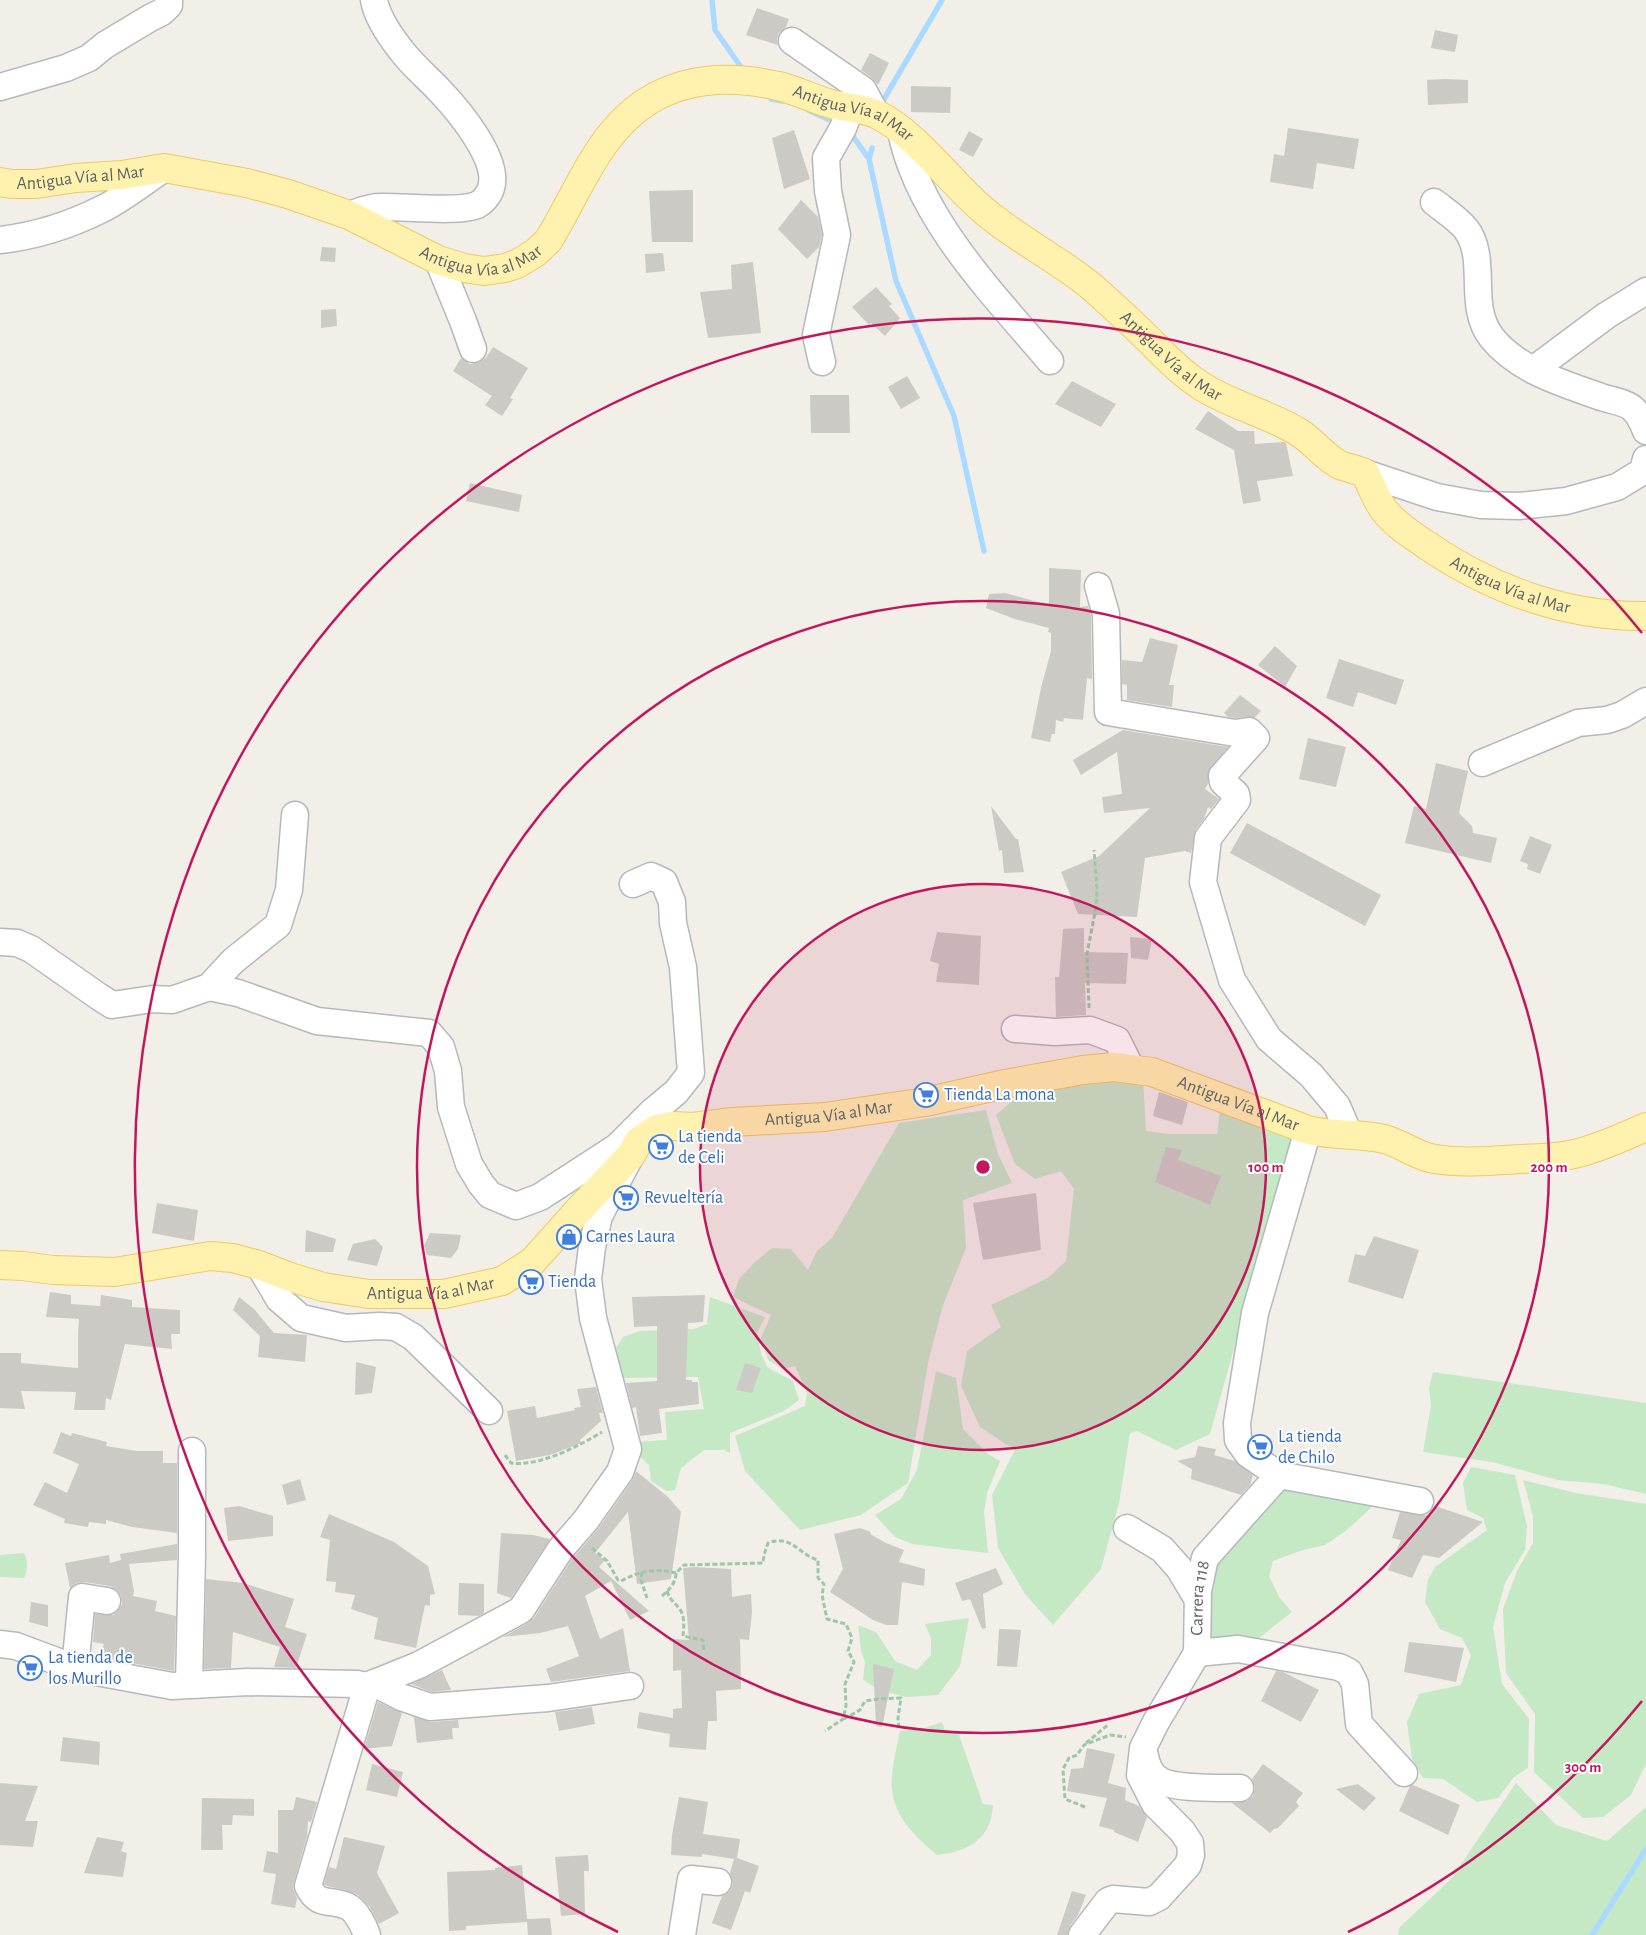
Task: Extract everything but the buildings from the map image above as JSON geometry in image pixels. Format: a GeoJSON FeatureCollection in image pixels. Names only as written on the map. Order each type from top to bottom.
{"type":"FeatureCollection","features":[{"type":"Feature","properties":{"kind":"main road","name":"Antigua Vía al Mar"},"geometry":{"type":"LineString","coordinates":[[0,182],[36,184],[76,178],[122,176],[164,168],[247,183],[288,194],[349,215],[438,260],[464,268],[484,271],[518,264],[536,253],[548,242],[599,150],[613,129],[649,100],[694,83],[719,79],[748,80],[780,87],[834,105],[864,111],[901,130],[924,151],[962,193],[996,222],[1090,286],[1148,339],[1170,362],[1200,385],[1221,398],[1300,433],[1339,465],[1365,472],[1384,510],[1404,529],[1449,560],[1499,586],[1550,605],[1590,613],[1646,616]]}},
{"type":"Feature","properties":{"kind":"main road","name":"Antigua Vía al Mar"},"geometry":{"type":"LineString","coordinates":[[0,1266],[115,1272],[210,1256],[233,1258],[260,1265],[323,1287],[369,1294],[444,1294],[502,1281],[532,1262],[577,1212],[632,1142],[639,1142],[657,1129],[672,1126],[694,1127],[732,1122],[826,1117],[925,1102],[1005,1084],[1083,1070],[1114,1067],[1152,1072],[1308,1130],[1323,1134],[1349,1134],[1385,1139],[1429,1158],[1477,1162],[1547,1158],[1581,1153],[1613,1142],[1646,1127]]}},
{"type":"Feature","properties":{"kind":"street"},"geometry":{"type":"LineString","coordinates":[[0,87],[66,68],[89,58],[104,46],[162,12],[169,5],[169,0]]}},
{"type":"Feature","properties":{"kind":"street"},"geometry":{"type":"LineString","coordinates":[[349,215],[376,207],[455,209],[476,206],[490,192],[493,180],[491,168],[481,145],[442,93],[401,51],[386,27],[374,0]]}},
{"type":"Feature","properties":{"kind":"street"},"geometry":{"type":"LineString","coordinates":[[792,41],[862,90],[864,111],[843,128],[826,158],[828,191],[837,235],[816,335],[822,362]]}},
{"type":"Feature","properties":{"kind":"street"},"geometry":{"type":"LineString","coordinates":[[901,130],[905,153],[924,197],[972,271],[1050,361]]}},
{"type":"Feature","properties":{"kind":"street"},"geometry":{"type":"LineString","coordinates":[[0,240],[22,238],[57,228],[103,208],[164,168]]}},
{"type":"Feature","properties":{"kind":"street"},"geometry":{"type":"LineString","coordinates":[[1434,202],[1466,229],[1476,252],[1477,295],[1480,316],[1492,337],[1516,361],[1551,379],[1632,408],[1642,421],[1646,431]]}},
{"type":"Feature","properties":{"kind":"street"},"geometry":{"type":"LineString","coordinates":[[438,260],[473,349]]}},
{"type":"Feature","properties":{"kind":"street"},"geometry":{"type":"LineString","coordinates":[[1534,370],[1607,315],[1646,291]]}},
{"type":"Feature","properties":{"kind":"street"},"geometry":{"type":"LineString","coordinates":[[1365,472],[1437,497],[1481,505],[1519,506],[1566,501],[1618,487],[1643,471],[1646,459]]}},
{"type":"Feature","properties":{"kind":"street"},"geometry":{"type":"LineString","coordinates":[[1098,586],[1106,614],[1108,712],[1235,733],[1249,731],[1256,738],[1222,776],[1223,782],[1236,794],[1237,800],[1208,838],[1202,882],[1232,980],[1269,1039],[1311,1075],[1336,1106],[1349,1134]]}},
{"type":"Feature","properties":{"kind":"street"},"geometry":{"type":"LineString","coordinates":[[1482,763],[1578,723],[1607,720],[1622,715],[1646,701]]}},
{"type":"Feature","properties":{"kind":"street"},"geometry":{"type":"LineString","coordinates":[[0,942],[17,943],[31,949],[112,1004],[152,999],[172,1000],[191,995],[209,987],[255,941],[278,925],[288,890],[295,815]]}},
{"type":"Feature","properties":{"kind":"street"},"geometry":{"type":"LineString","coordinates":[[0,1644],[16,1646],[75,1668],[172,1686],[248,1682],[370,1684],[419,1665],[521,1610],[560,1550],[620,1472],[628,1448],[593,1318],[588,1279],[592,1247],[599,1216],[632,1142],[652,1112],[676,1092],[691,1074],[682,967],[673,923],[672,902],[664,882],[650,876],[633,884]]}},
{"type":"Feature","properties":{"kind":"street"},"geometry":{"type":"LineString","coordinates":[[209,987],[238,993],[317,1021],[429,1033],[441,1047],[448,1071],[451,1107],[469,1164],[490,1195],[516,1206],[540,1197],[617,1147],[632,1142]]}},
{"type":"Feature","properties":{"kind":"street"},"geometry":{"type":"LineString","coordinates":[[1015,1029],[1055,1032],[1090,1030],[1117,1040],[1130,1068]]}},
{"type":"Feature","properties":{"kind":"street"},"geometry":{"type":"LineString","coordinates":[[1308,1130],[1255,1313],[1237,1423],[1238,1440],[1248,1454],[1279,1475],[1420,1501]]}},
{"type":"Feature","properties":{"kind":"street"},"geometry":{"type":"LineString","coordinates":[[260,1265],[279,1299],[301,1318],[346,1328],[396,1327],[413,1337],[489,1411]]}},
{"type":"Feature","properties":{"kind":"street"},"geometry":{"type":"LineString","coordinates":[[189,1684],[192,1451]]}},
{"type":"Feature","properties":{"kind":"street","name":"Carrera 118"},"geometry":{"type":"LineString","coordinates":[[1082,1935],[1108,1901],[1113,1899],[1150,1902],[1160,1897],[1188,1865],[1191,1855],[1190,1843],[1182,1831],[1155,1804],[1140,1775],[1143,1748],[1156,1722],[1197,1653],[1197,1598],[1205,1558],[1279,1475]]}},
{"type":"Feature","properties":{"kind":"street"},"geometry":{"type":"LineString","coordinates":[[1128,1528],[1162,1549],[1179,1568],[1197,1598]]}},
{"type":"Feature","properties":{"kind":"street"},"geometry":{"type":"LineString","coordinates":[[75,1668],[82,1597],[107,1601]]}},
{"type":"Feature","properties":{"kind":"street"},"geometry":{"type":"LineString","coordinates":[[1197,1653],[1238,1649],[1339,1667],[1349,1672],[1355,1684],[1359,1724],[1404,1773]]}},
{"type":"Feature","properties":{"kind":"street"},"geometry":{"type":"LineString","coordinates":[[370,1684],[409,1701],[430,1707],[548,1698],[630,1686]]}},
{"type":"Feature","properties":{"kind":"street"},"geometry":{"type":"LineString","coordinates":[[367,1935],[352,1910],[347,1906],[320,1900],[313,1896],[308,1886],[370,1684]]}},
{"type":"Feature","properties":{"kind":"street"},"geometry":{"type":"LineString","coordinates":[[1143,1748],[1148,1770],[1162,1782],[1201,1788],[1240,1788]]}},
{"type":"Feature","properties":{"kind":"street"},"geometry":{"type":"LineString","coordinates":[[682,1935],[691,1879],[718,1882]]}},
{"type":"Feature","properties":{"kind":"path"},"geometry":{"type":"LineString","coordinates":[[1090,1030],[1087,954],[1096,907],[1097,888],[1094,850]]}},
{"type":"Feature","properties":{"kind":"path"},"geometry":{"type":"LineString","coordinates":[[505,1455],[511,1462],[516,1463],[540,1459],[581,1444],[620,1422]]}},
{"type":"Feature","properties":{"kind":"path"},"geometry":{"type":"LineString","coordinates":[[573,1534],[607,1561],[618,1580],[621,1581],[642,1572],[676,1573]]}},
{"type":"Feature","properties":{"kind":"path"},"geometry":{"type":"LineString","coordinates":[[662,1596],[676,1578],[676,1573],[684,1565],[763,1563],[768,1543],[775,1540],[790,1542],[812,1558],[818,1560],[818,1578],[824,1584],[822,1595],[827,1619],[846,1624],[852,1638],[848,1651],[854,1662],[846,1684],[846,1706],[843,1719]]}},
{"type":"Feature","properties":{"kind":"path"},"geometry":{"type":"LineString","coordinates":[[642,1572],[641,1580],[647,1598]]}},
{"type":"Feature","properties":{"kind":"path"},"geometry":{"type":"LineString","coordinates":[[667,1592],[670,1600],[680,1609],[682,1614],[683,1636],[703,1640],[704,1652]]}},
{"type":"Feature","properties":{"kind":"path"},"geometry":{"type":"LineString","coordinates":[[825,1731],[860,1710],[865,1702],[901,1698],[898,1718],[899,1728]]}},
{"type":"Feature","properties":{"kind":"path"},"geometry":{"type":"LineString","coordinates":[[1085,1807],[1065,1799],[1063,1769],[1069,1758],[1077,1756],[1084,1745],[1109,1724]]}},
{"type":"Feature","properties":{"kind":"path"},"geometry":{"type":"LineString","coordinates":[[1084,1745],[1110,1735],[1123,1735],[1143,1748]]}},
{"type":"Feature","properties":{"kind":"green space"},"geometry":{"type":"Polygon","coordinates":[[[1143,1080],[1146,1131],[1169,1134],[1217,1134],[1220,1111],[1293,1139],[1210,1434],[1176,1450],[1137,1431],[1130,1433],[1119,1503],[1101,1569],[1053,1625],[1025,1594],[998,1548],[992,1495],[1015,1450],[980,1427],[961,1386],[967,1351],[1001,1327],[991,1305],[1048,1278],[1066,1261],[1074,1189],[1061,1171],[1035,1179],[1015,1164],[996,1115],[1022,1093],[1104,1081],[1143,1080]]]}},
{"type":"Feature","properties":{"kind":"green space"},"geometry":{"type":"Polygon","coordinates":[[[986,1110],[998,1154],[1012,1183],[963,1200],[966,1248],[943,1305],[928,1363],[908,1483],[861,1515],[800,1530],[745,1471],[735,1436],[805,1406],[807,1393],[795,1366],[783,1369],[768,1360],[761,1338],[771,1315],[733,1297],[739,1279],[772,1248],[791,1249],[808,1270],[817,1251],[832,1238],[899,1123],[986,1110]]]}},
{"type":"Feature","properties":{"kind":"green space"},"geometry":{"type":"Polygon","coordinates":[[[710,1297],[765,1317],[757,1333],[761,1353],[767,1367],[793,1381],[799,1400],[784,1411],[730,1433],[730,1453],[724,1450],[704,1450],[681,1468],[675,1490],[667,1491],[651,1481],[649,1465],[639,1456],[636,1442],[667,1440],[665,1412],[704,1409],[698,1377],[618,1378],[614,1351],[623,1337],[640,1331],[694,1329],[707,1324],[710,1297]]]}},
{"type":"Feature","properties":{"kind":"green space"},"geometry":{"type":"Polygon","coordinates":[[[936,1371],[956,1378],[963,1429],[988,1454],[1000,1461],[987,1493],[984,1512],[988,1553],[912,1544],[895,1537],[875,1515],[901,1499],[917,1470],[936,1371]]]}},
{"type":"Feature","properties":{"kind":"green space"},"geometry":{"type":"Polygon","coordinates":[[[1433,1372],[1646,1403],[1646,1494],[1604,1484],[1558,1480],[1492,1462],[1423,1452],[1431,1406],[1429,1388],[1433,1372]]]}},
{"type":"Feature","properties":{"kind":"green space"},"geometry":{"type":"Polygon","coordinates":[[[1471,1467],[1515,1475],[1527,1526],[1525,1550],[1505,1583],[1493,1627],[1502,1684],[1529,1719],[1528,1768],[1514,1777],[1498,1798],[1477,1802],[1443,1779],[1423,1778],[1412,1759],[1407,1722],[1419,1694],[1461,1685],[1471,1655],[1462,1638],[1440,1629],[1425,1602],[1428,1580],[1435,1567],[1487,1530],[1483,1518],[1467,1510],[1463,1483],[1471,1467]]]}},
{"type":"Feature","properties":{"kind":"green space"},"geometry":{"type":"Polygon","coordinates":[[[1523,1480],[1576,1493],[1646,1504],[1646,1764],[1631,1795],[1603,1817],[1583,1818],[1534,1772],[1535,1714],[1506,1673],[1503,1609],[1517,1571],[1533,1543],[1533,1516],[1523,1480]]]}},
{"type":"Feature","properties":{"kind":"green space"},"geometry":{"type":"Polygon","coordinates":[[[1280,1485],[1374,1505],[1347,1530],[1325,1545],[1303,1550],[1273,1561],[1269,1576],[1279,1597],[1292,1612],[1259,1638],[1219,1645],[1205,1643],[1209,1572],[1280,1485]]]}},
{"type":"Feature","properties":{"kind":"green space"},"geometry":{"type":"Polygon","coordinates":[[[24,1553],[27,1565],[24,1578],[0,1577],[0,1555],[24,1553]]]}},
{"type":"Feature","properties":{"kind":"green space"},"geometry":{"type":"Polygon","coordinates":[[[969,1618],[960,1666],[938,1695],[906,1697],[881,1691],[863,1680],[865,1662],[861,1650],[858,1625],[876,1632],[895,1661],[917,1670],[931,1655],[931,1638],[925,1624],[969,1618]]]}},
{"type":"Feature","properties":{"kind":"green space"},"geometry":{"type":"Polygon","coordinates":[[[942,1722],[946,1733],[959,1735],[983,1804],[993,1805],[988,1827],[976,1842],[959,1850],[937,1855],[914,1834],[902,1818],[894,1800],[892,1776],[900,1731],[922,1729],[942,1722]]]}},
{"type":"Feature","properties":{"kind":"green space"},"geometry":{"type":"Polygon","coordinates":[[[1516,1783],[1556,1825],[1607,1841],[1646,1807],[1646,1935],[1398,1935],[1399,1928],[1451,1879],[1516,1783]]]}},
{"type":"Feature","properties":{"kind":"waterway"},"geometry":{"type":"LineString","coordinates":[[712,0],[715,30],[741,67]]}},
{"type":"Feature","properties":{"kind":"waterway"},"geometry":{"type":"LineString","coordinates":[[884,99],[942,0]]}},
{"type":"Feature","properties":{"kind":"waterway"},"geometry":{"type":"LineString","coordinates":[[771,99],[783,101]]}},
{"type":"Feature","properties":{"kind":"waterway"},"geometry":{"type":"LineString","coordinates":[[808,110],[834,122]]}},
{"type":"Feature","properties":{"kind":"waterway"},"geometry":{"type":"LineString","coordinates":[[852,135],[869,159],[896,281],[954,416],[984,551]]}},
{"type":"Feature","properties":{"kind":"waterway"},"geometry":{"type":"LineString","coordinates":[[869,159],[872,148]]}},
{"type":"Feature","properties":{"kind":"waterway"},"geometry":{"type":"LineString","coordinates":[[1592,1935],[1646,1849]]}},
{"type":"Feature","properties":{"kind":"place","name":"Tienda La mona"},"geometry":{"type":"Point","coordinates":[926,1095]}},
{"type":"Feature","properties":{"kind":"place","name":"La tienda de Celi"},"geometry":{"type":"Point","coordinates":[661,1147]}},
{"type":"Feature","properties":{"kind":"place","name":"Revueltería"},"geometry":{"type":"Point","coordinates":[626,1198]}},
{"type":"Feature","properties":{"kind":"place","name":"Carnes Laura"},"geometry":{"type":"Point","coordinates":[569,1237]}},
{"type":"Feature","properties":{"kind":"place","name":"Tienda"},"geometry":{"type":"Point","coordinates":[531,1282]}},
{"type":"Feature","properties":{"kind":"place","name":"La tienda de Chilo"},"geometry":{"type":"Point","coordinates":[1260,1447]}},
{"type":"Feature","properties":{"kind":"place","name":"La tienda de los Murillo"},"geometry":{"type":"Point","coordinates":[30,1668]}}]}
